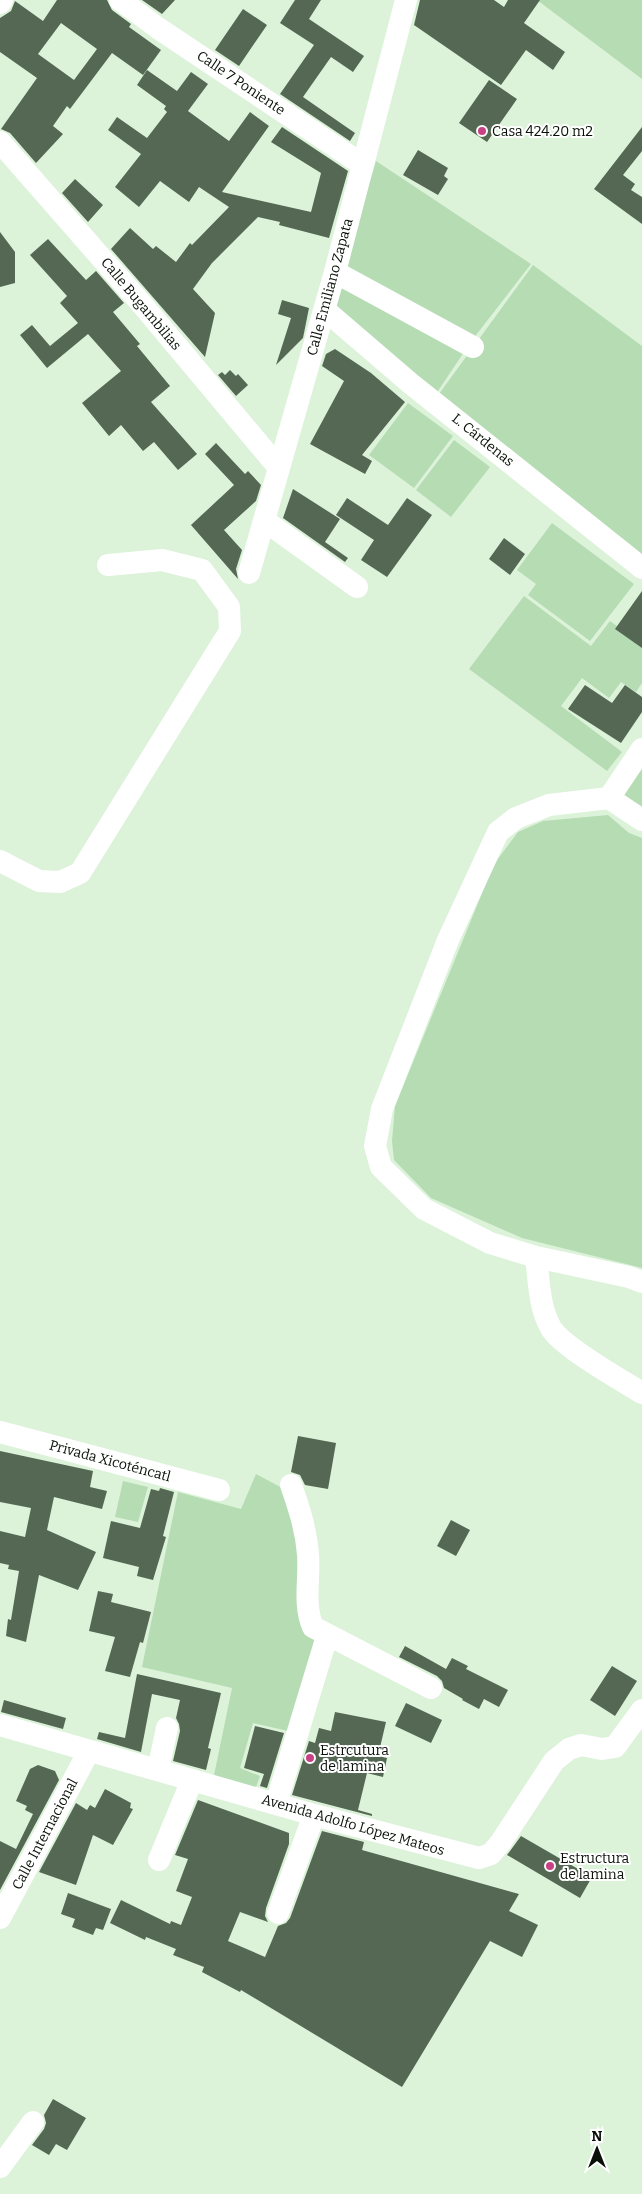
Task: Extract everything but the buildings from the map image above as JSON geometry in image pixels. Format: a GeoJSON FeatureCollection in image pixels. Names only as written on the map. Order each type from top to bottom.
{"type":"FeatureCollection","features":[{"type":"Feature","properties":{"kind":"street","name":"Calle 7 Poniente"},"geometry":{"type":"LineString","coordinates":[[120,0],[158,28],[363,165]]}},
{"type":"Feature","properties":{"kind":"street","name":"Calle Emiliano Zapata"},"geometry":{"type":"LineString","coordinates":[[249,573],[325,310],[406,0]]}},
{"type":"Feature","properties":{"kind":"street","name":"Calle Bugambilias"},"geometry":{"type":"LineString","coordinates":[[0,142],[140,302],[279,468]]}},
{"type":"Feature","properties":{"kind":"street"},"geometry":{"type":"LineString","coordinates":[[335,272],[474,347]]}},
{"type":"Feature","properties":{"kind":"street","name":"L. Cárdenas"},"geometry":{"type":"LineString","coordinates":[[325,310],[410,382],[642,568]]}},
{"type":"Feature","properties":{"kind":"street"},"geometry":{"type":"LineString","coordinates":[[265,521],[357,587]]}},
{"type":"Feature","properties":{"kind":"street"},"geometry":{"type":"LineString","coordinates":[[0,861],[39,881],[60,882],[80,873],[230,631],[229,607],[202,570],[162,560],[108,565]]}},
{"type":"Feature","properties":{"kind":"street"},"geometry":{"type":"LineString","coordinates":[[609,798],[642,749]]}},
{"type":"Feature","properties":{"kind":"street"},"geometry":{"type":"LineString","coordinates":[[642,820],[609,798],[549,805],[516,818],[498,832],[448,940],[382,1109],[375,1146],[381,1167],[424,1208],[490,1243],[536,1257],[629,1277],[642,1282]]}},
{"type":"Feature","properties":{"kind":"street"},"geometry":{"type":"LineString","coordinates":[[536,1257],[544,1311],[552,1330],[575,1351],[642,1393]]}},
{"type":"Feature","properties":{"kind":"street","name":"Privada Xicoténcatl"},"geometry":{"type":"LineString","coordinates":[[0,1432],[219,1490]]}},
{"type":"Feature","properties":{"kind":"street"},"geometry":{"type":"LineString","coordinates":[[291,1485],[305,1529],[308,1556],[307,1615],[313,1627],[327,1636],[431,1688]]}},
{"type":"Feature","properties":{"kind":"street"},"geometry":{"type":"LineString","coordinates":[[276,1804],[327,1636]]}},
{"type":"Feature","properties":{"kind":"street","name":"Avenida Adolfo López Mateos"},"geometry":{"type":"LineString","coordinates":[[0,1725],[276,1804],[479,1858],[491,1854],[501,1842],[554,1761],[569,1749],[581,1745],[602,1749],[615,1747],[642,1710]]}},
{"type":"Feature","properties":{"kind":"street"},"geometry":{"type":"LineString","coordinates":[[158,1770],[167,1728]]}},
{"type":"Feature","properties":{"kind":"street","name":"Calle Internacional"},"geometry":{"type":"LineString","coordinates":[[0,1918],[89,1751]]}},
{"type":"Feature","properties":{"kind":"street"},"geometry":{"type":"LineString","coordinates":[[159,1860],[192,1780]]}},
{"type":"Feature","properties":{"kind":"street"},"geometry":{"type":"LineString","coordinates":[[278,1913],[314,1814]]}},
{"type":"Feature","properties":{"kind":"street"},"geometry":{"type":"LineString","coordinates":[[0,2167],[33,2122]]}},
{"type":"Feature","properties":{"kind":"green space"},"geometry":{"type":"Polygon","coordinates":[[[537,0],[642,0],[642,79],[537,0]]]}},
{"type":"Feature","properties":{"kind":"green space"},"geometry":{"type":"Polygon","coordinates":[[[376,161],[531,264],[473,339],[342,272],[376,161]]]}},
{"type":"Feature","properties":{"kind":"green space"},"geometry":{"type":"Polygon","coordinates":[[[533,265],[642,346],[642,559],[436,398],[533,265]]]}},
{"type":"Feature","properties":{"kind":"green space"},"geometry":{"type":"Polygon","coordinates":[[[340,284],[466,349],[434,397],[331,312],[340,284]]]}},
{"type":"Feature","properties":{"kind":"green space"},"geometry":{"type":"Polygon","coordinates":[[[408,403],[453,436],[414,488],[369,455],[408,403]]]}},
{"type":"Feature","properties":{"kind":"green space"},"geometry":{"type":"Polygon","coordinates":[[[454,440],[490,467],[451,517],[416,490],[454,440]]]}},
{"type":"Feature","properties":{"kind":"green space"},"geometry":{"type":"Polygon","coordinates":[[[552,523],[634,584],[590,641],[528,595],[536,584],[517,570],[552,523]]]}},
{"type":"Feature","properties":{"kind":"green space"},"geometry":{"type":"Polygon","coordinates":[[[524,596],[591,646],[610,621],[642,644],[642,683],[636,692],[621,682],[609,698],[582,678],[561,706],[622,752],[607,771],[469,669],[524,596]]]}},
{"type":"Feature","properties":{"kind":"green space"},"geometry":{"type":"Polygon","coordinates":[[[642,758],[642,815],[617,796],[642,758]]]}},
{"type":"Feature","properties":{"kind":"green space"},"geometry":{"type":"Polygon","coordinates":[[[608,815],[629,833],[642,838],[642,1268],[522,1238],[431,1198],[394,1160],[392,1141],[395,1106],[494,864],[518,832],[543,821],[608,815]]]}},
{"type":"Feature","properties":{"kind":"green space"},"geometry":{"type":"Polygon","coordinates":[[[256,1474],[288,1491],[323,1639],[288,1731],[253,1723],[240,1768],[260,1776],[254,1793],[213,1780],[232,1688],[142,1667],[178,1492],[241,1509],[256,1474]]]}},
{"type":"Feature","properties":{"kind":"green space"},"geometry":{"type":"Polygon","coordinates":[[[123,1481],[148,1487],[138,1522],[115,1517],[123,1481]]]}},
{"type":"Feature","properties":{"kind":"place","name":"Casa 424.20 m2"},"geometry":{"type":"Point","coordinates":[482,131]}},
{"type":"Feature","properties":{"kind":"place","name":"Estrcutura de lamina"},"geometry":{"type":"Point","coordinates":[310,1758]}},
{"type":"Feature","properties":{"kind":"place","name":"Estructura de lamina"},"geometry":{"type":"Point","coordinates":[550,1866]}}]}
